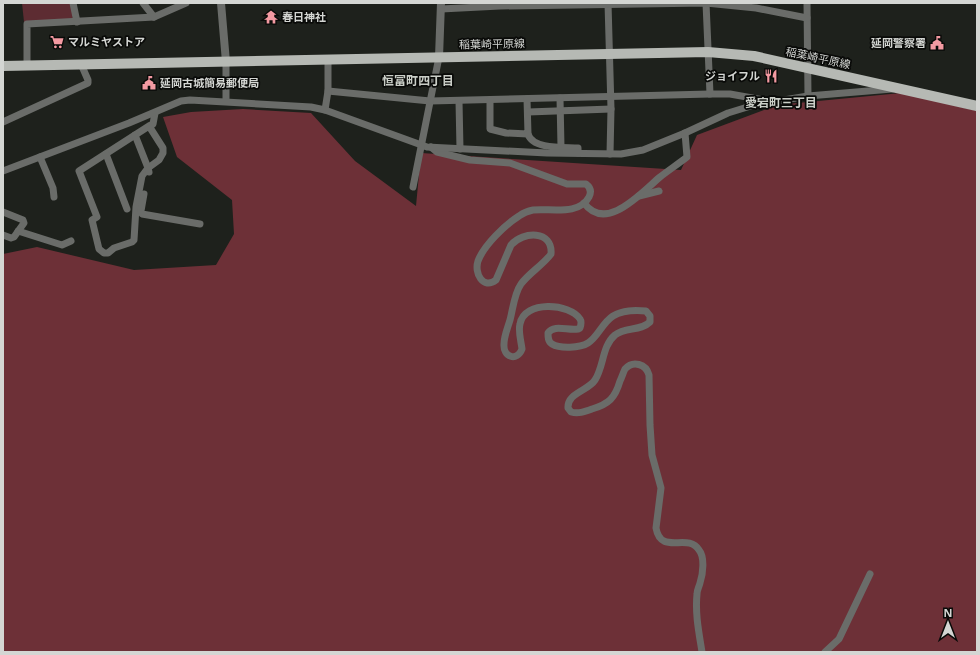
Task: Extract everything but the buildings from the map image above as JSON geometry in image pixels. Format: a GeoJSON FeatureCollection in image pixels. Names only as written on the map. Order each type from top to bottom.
{"type":"FeatureCollection","features":[{"type":"Feature","properties":{"kind":"main road","name":"稲葉崎平原線"},"geometry":{"type":"LineString","coordinates":[[3,66],[708,52],[754,56],[977,106]]}},
{"type":"Feature","properties":{"kind":"street"},"geometry":{"type":"LineString","coordinates":[[73,3],[77,22]]}},
{"type":"Feature","properties":{"kind":"street"},"geometry":{"type":"LineString","coordinates":[[144,3],[154,17]]}},
{"type":"Feature","properties":{"kind":"street"},"geometry":{"type":"LineString","coordinates":[[27,66],[27,24],[154,17],[186,3]]}},
{"type":"Feature","properties":{"kind":"street"},"geometry":{"type":"LineString","coordinates":[[221,3],[226,62],[226,101]]}},
{"type":"Feature","properties":{"kind":"street"},"geometry":{"type":"LineString","coordinates":[[413,187],[439,57],[441,6],[706,3],[756,6],[807,18]]}},
{"type":"Feature","properties":{"kind":"street"},"geometry":{"type":"LineString","coordinates":[[706,3],[710,94]]}},
{"type":"Feature","properties":{"kind":"street"},"geometry":{"type":"LineString","coordinates":[[806,3],[808,96]]}},
{"type":"Feature","properties":{"kind":"street"},"geometry":{"type":"LineString","coordinates":[[608,4],[611,109],[610,154]]}},
{"type":"Feature","properties":{"kind":"street"},"geometry":{"type":"LineString","coordinates":[[325,110],[328,91],[328,59]]}},
{"type":"Feature","properties":{"kind":"street"},"geometry":{"type":"LineString","coordinates":[[3,122],[88,83],[81,64]]}},
{"type":"Feature","properties":{"kind":"street"},"geometry":{"type":"LineString","coordinates":[[3,171],[155,113],[181,101],[190,100],[311,107],[325,110],[421,146],[547,153],[610,154],[634,153],[686,133],[728,113],[754,105],[808,96],[900,89]]}},
{"type":"Feature","properties":{"kind":"street"},"geometry":{"type":"LineString","coordinates":[[328,91],[430,102],[710,94],[730,94],[772,101]]}},
{"type":"Feature","properties":{"kind":"street"},"geometry":{"type":"LineString","coordinates":[[560,98],[560,147]]}},
{"type":"Feature","properties":{"kind":"street"},"geometry":{"type":"LineString","coordinates":[[527,99],[529,137],[543,146],[578,148],[578,153]]}},
{"type":"Feature","properties":{"kind":"street"},"geometry":{"type":"LineString","coordinates":[[490,100],[490,129],[506,133],[528,134]]}},
{"type":"Feature","properties":{"kind":"street"},"geometry":{"type":"LineString","coordinates":[[459,101],[460,149]]}},
{"type":"Feature","properties":{"kind":"street"},"geometry":{"type":"LineString","coordinates":[[528,112],[611,109]]}},
{"type":"Feature","properties":{"kind":"street"},"geometry":{"type":"LineString","coordinates":[[150,126],[163,148],[163,153],[159,160],[148,168],[142,176],[136,207],[134,240],[114,248],[108,253],[104,253],[99,249],[92,220],[97,217],[79,171],[153,124],[155,113]]}},
{"type":"Feature","properties":{"kind":"street"},"geometry":{"type":"LineString","coordinates":[[584,203],[592,212],[608,214],[624,208],[663,174],[687,157],[686,133]]}},
{"type":"Feature","properties":{"kind":"street"},"geometry":{"type":"LineString","coordinates":[[135,135],[149,172],[146,177],[141,211],[142,214],[200,224]]}},
{"type":"Feature","properties":{"kind":"street"},"geometry":{"type":"LineString","coordinates":[[431,147],[437,152],[470,160],[510,163],[567,184],[586,184],[589,186],[591,193],[587,200],[577,207],[568,210],[535,210],[526,212],[518,216],[500,230],[478,261],[478,273],[483,282],[488,283],[496,280],[511,245],[524,236],[539,236],[546,239],[551,244],[551,254],[520,285],[504,341],[504,350],[509,356],[516,356],[522,349],[519,325],[524,314],[534,308],[546,306],[556,307],[571,311],[580,319],[581,325],[578,330],[555,328],[550,330],[548,333],[549,341],[552,344],[561,346],[578,347],[589,343],[607,320],[622,312],[646,311],[650,316],[650,322],[644,326],[619,332],[614,336],[607,348],[594,380],[590,386],[574,395],[569,400],[568,408],[571,412],[580,413],[601,406],[612,399],[617,391],[624,371],[630,365],[637,364],[646,367],[648,370],[652,455],[660,488],[656,528],[659,537],[670,544],[683,542],[692,544],[697,547],[702,555],[701,581],[697,595],[698,632],[702,652]]}},
{"type":"Feature","properties":{"kind":"street"},"geometry":{"type":"LineString","coordinates":[[106,154],[127,209]]}},
{"type":"Feature","properties":{"kind":"street"},"geometry":{"type":"LineString","coordinates":[[40,157],[54,197]]}},
{"type":"Feature","properties":{"kind":"street"},"geometry":{"type":"LineString","coordinates":[[637,197],[659,191]]}},
{"type":"Feature","properties":{"kind":"street"},"geometry":{"type":"LineString","coordinates":[[3,212],[23,220],[24,223],[14,237],[11,238],[3,235]]}},
{"type":"Feature","properties":{"kind":"street"},"geometry":{"type":"LineString","coordinates":[[18,231],[62,245],[71,241]]}},
{"type":"Feature","properties":{"kind":"street"},"geometry":{"type":"LineString","coordinates":[[825,652],[839,639],[870,574]]}},
{"type":"Feature","properties":{"kind":"shaded area"},"geometry":{"type":"Polygon","coordinates":[[[22,3],[71,3],[73,19],[24,22],[22,3]]]}},
{"type":"Feature","properties":{"kind":"shaded area"},"geometry":{"type":"Polygon","coordinates":[[[901,93],[977,111],[977,652],[3,652],[3,254],[37,247],[134,270],[216,265],[234,234],[232,200],[177,157],[163,117],[191,112],[243,109],[311,113],[355,161],[416,206],[421,153],[681,170],[697,135],[777,105],[901,93]]]}},
{"type":"Feature","properties":{"kind":"place","name":"春日神社"},"geometry":{"type":"Point","coordinates":[271,17]}},
{"type":"Feature","properties":{"kind":"place","name":"マルミヤストア"},"geometry":{"type":"Point","coordinates":[57,42]}},
{"type":"Feature","properties":{"kind":"place","name":"延岡警察署"},"geometry":{"type":"Point","coordinates":[937,43]}},
{"type":"Feature","properties":{"kind":"place","name":"ジョイフル"},"geometry":{"type":"Point","coordinates":[771,76]}},
{"type":"Feature","properties":{"kind":"place","name":"延岡古城簡易郵便局"},"geometry":{"type":"Point","coordinates":[149,83]}},
{"type":"Feature","properties":{"kind":"district","name":"恒富町四丁目"},"geometry":{"type":"Point","coordinates":[418,81]}},
{"type":"Feature","properties":{"kind":"district","name":"愛宕町三丁目"},"geometry":{"type":"Point","coordinates":[781,103]}}]}
